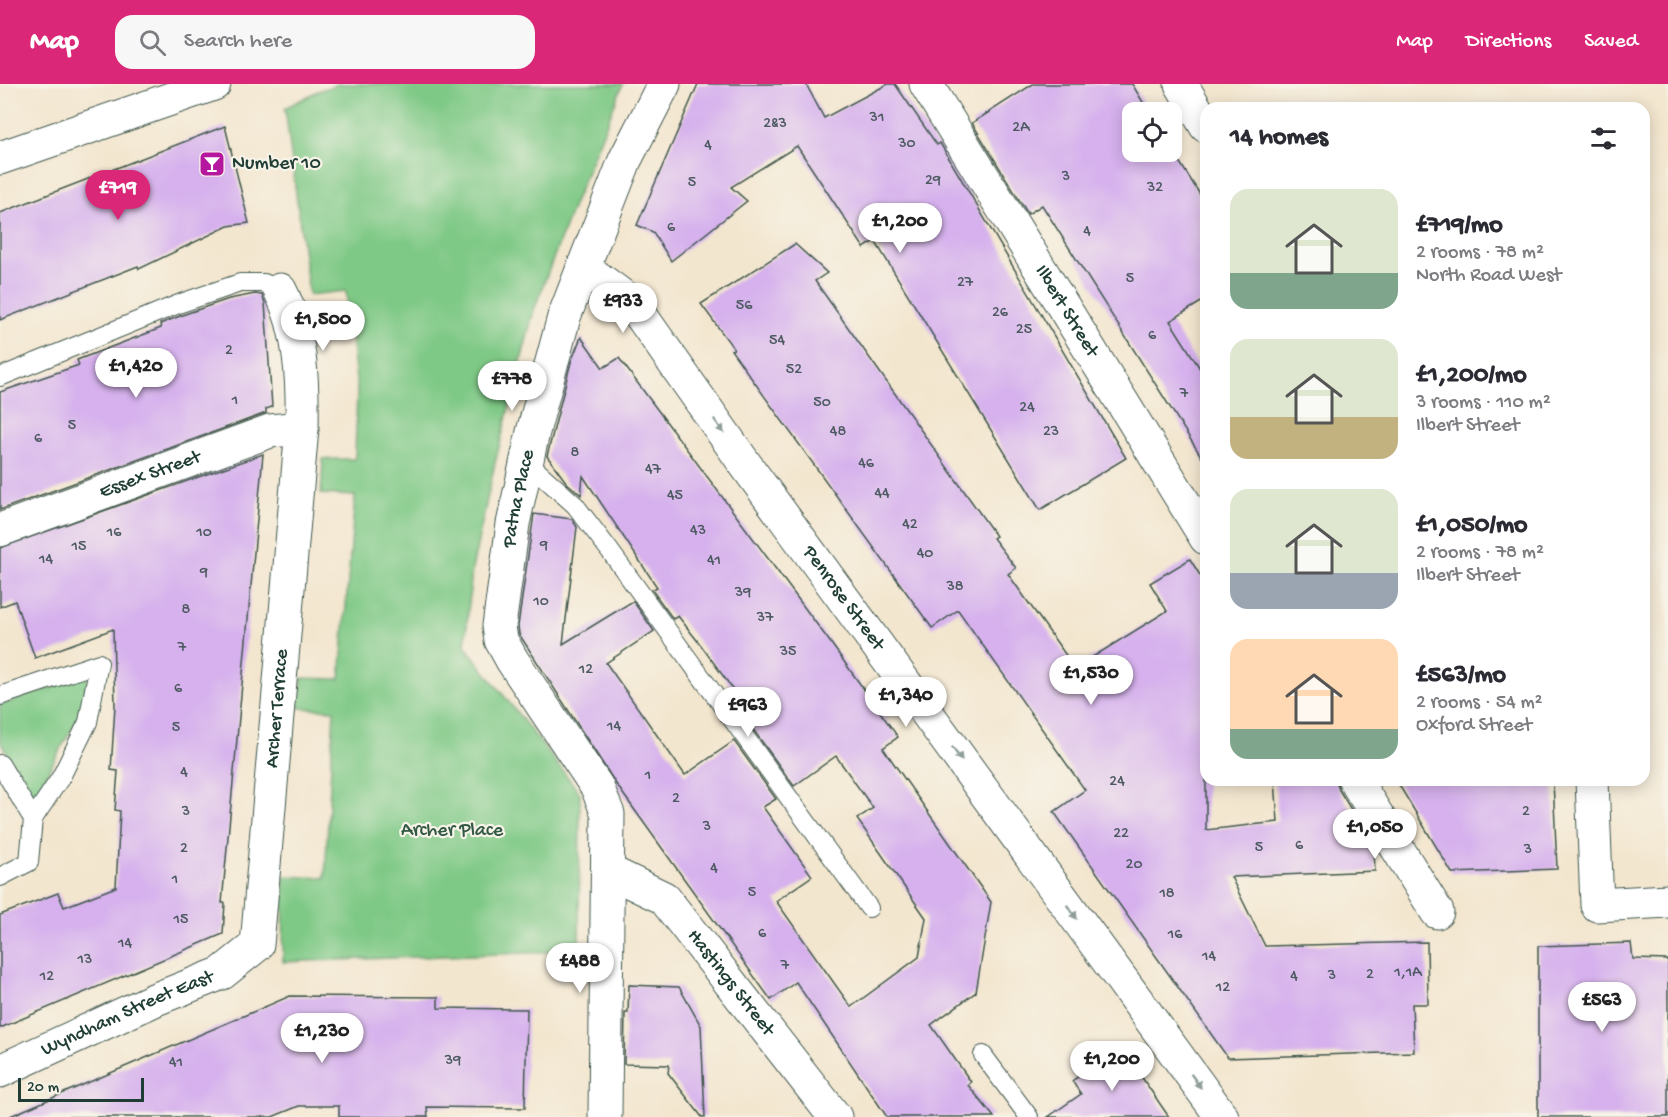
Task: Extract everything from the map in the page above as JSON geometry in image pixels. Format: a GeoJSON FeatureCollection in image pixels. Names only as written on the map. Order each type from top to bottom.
{"type":"FeatureCollection","features":[{"type":"Feature","properties":{"kind":"street"},"geometry":{"type":"LineString","coordinates":[[0,158],[214,84]]}},
{"type":"Feature","properties":{"kind":"street","name":"Patna Place"},"geometry":{"type":"LineString","coordinates":[[605,1117],[608,814],[597,787],[501,640],[498,626],[513,524],[564,317],[625,160],[664,84]]}},
{"type":"Feature","properties":{"kind":"street","name":"Ilbert Street"},"geometry":{"type":"LineString","coordinates":[[926,84],[1200,528]]}},
{"type":"Feature","properties":{"kind":"street"},"geometry":{"type":"LineString","coordinates":[[1181,84],[1200,116]]}},
{"type":"Feature","properties":{"kind":"street","name":"Penrose Street"},"geometry":{"type":"LineString","coordinates":[[583,267],[632,303],[766,493],[1222,1117]]}},
{"type":"Feature","properties":{"kind":"street"},"geometry":{"type":"LineString","coordinates":[[279,290],[293,324],[297,347],[302,428]]}},
{"type":"Feature","properties":{"kind":"street","name":"Essex Street"},"geometry":{"type":"LineString","coordinates":[[0,530],[270,431],[302,428]]}},
{"type":"Feature","properties":{"kind":"street","name":"Archer Terrace"},"geometry":{"type":"LineString","coordinates":[[222,973],[257,945],[302,428]]}},
{"type":"Feature","properties":{"kind":"street"},"geometry":{"type":"LineString","coordinates":[[1359,786],[1437,912]]}},
{"type":"Feature","properties":{"kind":"street"},"geometry":{"type":"LineString","coordinates":[[1592,786],[1597,904],[1668,901]]}},
{"type":"Feature","properties":{"kind":"street","name":"Hastings Street"},"geometry":{"type":"LineString","coordinates":[[608,872],[664,898],[835,1117]]}},
{"type":"Feature","properties":{"kind":"street","name":"Wyndham Street East"},"geometry":{"type":"LineString","coordinates":[[0,1071],[156,999],[222,973]]}},
{"type":"Feature","properties":{"kind":"lane"},"geometry":{"type":"LineString","coordinates":[[0,377],[182,303],[240,283],[264,283],[279,290]]}},
{"type":"Feature","properties":{"kind":"lane"},"geometry":{"type":"LineString","coordinates":[[527,462],[574,505],[610,551],[869,908]]}},
{"type":"Feature","properties":{"kind":"lane"},"geometry":{"type":"LineString","coordinates":[[0,696],[99,663],[88,722],[61,777],[33,819],[29,862],[0,877]]}},
{"type":"Feature","properties":{"kind":"lane"},"geometry":{"type":"LineString","coordinates":[[0,764],[33,819]]}},
{"type":"Feature","properties":{"kind":"lane"},"geometry":{"type":"LineString","coordinates":[[983,1055],[1029,1117]]}},
{"type":"Feature","properties":{"kind":"green space","name":"Archer Place"},"geometry":{"type":"Polygon","coordinates":[[[339,84],[623,84],[574,203],[534,310],[494,467],[472,569],[465,646],[580,793],[579,951],[283,962],[284,876],[325,878],[334,710],[299,708],[302,678],[340,679],[355,496],[321,494],[323,459],[355,459],[357,389],[346,291],[309,295],[285,108],[318,91],[339,84]]]}},
{"type":"Feature","properties":{"kind":"green space"},"geometry":{"type":"Polygon","coordinates":[[[89,675],[80,714],[33,799],[0,741],[0,705],[89,675]]]}},
{"type":"Feature","properties":{"kind":"building"},"geometry":{"type":"Polygon","coordinates":[[[698,84],[806,84],[824,118],[888,84],[895,84],[937,145],[940,143],[1126,458],[1040,510],[875,241],[864,248],[797,146],[731,187],[747,201],[671,261],[653,232],[637,225],[698,84]]]}},
{"type":"Feature","properties":{"kind":"building"},"geometry":{"type":"Polygon","coordinates":[[[1033,84],[1132,84],[1143,102],[1122,102],[1122,162],[1180,162],[1200,194],[1200,303],[1170,321],[1200,368],[1200,455],[1042,205],[1028,214],[972,123],[1033,84]]]}},
{"type":"Feature","properties":{"kind":"building"},"geometry":{"type":"Polygon","coordinates":[[[225,126],[249,223],[228,226],[139,269],[138,266],[0,320],[0,213],[225,126]]]}},
{"type":"Feature","properties":{"kind":"building"},"geometry":{"type":"Polygon","coordinates":[[[795,244],[827,273],[815,281],[996,536],[993,538],[1016,568],[1008,574],[1075,668],[1167,611],[1150,583],[1190,559],[1200,575],[1200,786],[1206,786],[1206,830],[1278,822],[1275,786],[1338,786],[1374,847],[1375,871],[1231,877],[1265,946],[1427,942],[1428,1004],[1412,1004],[1414,1052],[1228,1058],[1054,812],[1085,790],[958,610],[932,628],[731,350],[734,349],[701,304],[795,244]]]}},
{"type":"Feature","properties":{"kind":"building"},"geometry":{"type":"Polygon","coordinates":[[[255,294],[262,295],[265,303],[272,407],[266,409],[266,413],[0,510],[0,392],[79,365],[77,360],[161,328],[160,324],[185,314],[229,299],[255,294]]]}},
{"type":"Feature","properties":{"kind":"building"},"geometry":{"type":"Polygon","coordinates":[[[581,337],[603,368],[619,358],[830,642],[898,737],[883,748],[991,902],[976,992],[931,1025],[971,1082],[968,1085],[994,1117],[887,1117],[796,982],[771,1000],[616,784],[519,634],[518,626],[534,514],[572,519],[577,527],[563,644],[633,601],[654,631],[606,663],[685,775],[734,741],[776,799],[763,807],[812,876],[776,901],[851,1007],[919,957],[926,918],[857,819],[873,808],[836,756],[794,786],[752,728],[758,724],[678,616],[673,619],[652,590],[657,587],[583,476],[581,495],[566,482],[547,456],[571,362],[581,337]]]}},
{"type":"Feature","properties":{"kind":"building"},"geometry":{"type":"Polygon","coordinates":[[[263,454],[222,903],[225,903],[223,934],[0,1028],[0,915],[58,893],[64,907],[116,887],[120,811],[115,810],[118,771],[111,770],[115,706],[113,629],[35,658],[15,601],[0,607],[0,548],[263,454]]]}},
{"type":"Feature","properties":{"kind":"building"},"geometry":{"type":"Polygon","coordinates":[[[1400,786],[1553,786],[1557,869],[1452,873],[1400,786]]]}},
{"type":"Feature","properties":{"kind":"building"},"geometry":{"type":"Polygon","coordinates":[[[1631,943],[1633,959],[1668,960],[1668,1117],[1538,1117],[1538,946],[1631,943]]]}},
{"type":"Feature","properties":{"kind":"building"},"geometry":{"type":"Polygon","coordinates":[[[629,985],[679,987],[701,1026],[705,1117],[702,1117],[668,1073],[669,1065],[624,1064],[625,1013],[628,1013],[629,985]]]}},
{"type":"Feature","properties":{"kind":"building"},"geometry":{"type":"Polygon","coordinates":[[[290,996],[438,997],[438,1008],[527,1009],[525,1108],[427,1107],[428,1117],[339,1117],[339,1106],[299,1106],[272,1117],[8,1117],[290,996]]]}},
{"type":"Feature","properties":{"kind":"building"},"geometry":{"type":"Polygon","coordinates":[[[1121,1047],[1169,1117],[1048,1117],[1081,1094],[1072,1081],[1121,1047]]]}},
{"type":"Feature","properties":{"kind":"place","name":"Number 10"},"geometry":{"type":"Point","coordinates":[212,164]}}]}
